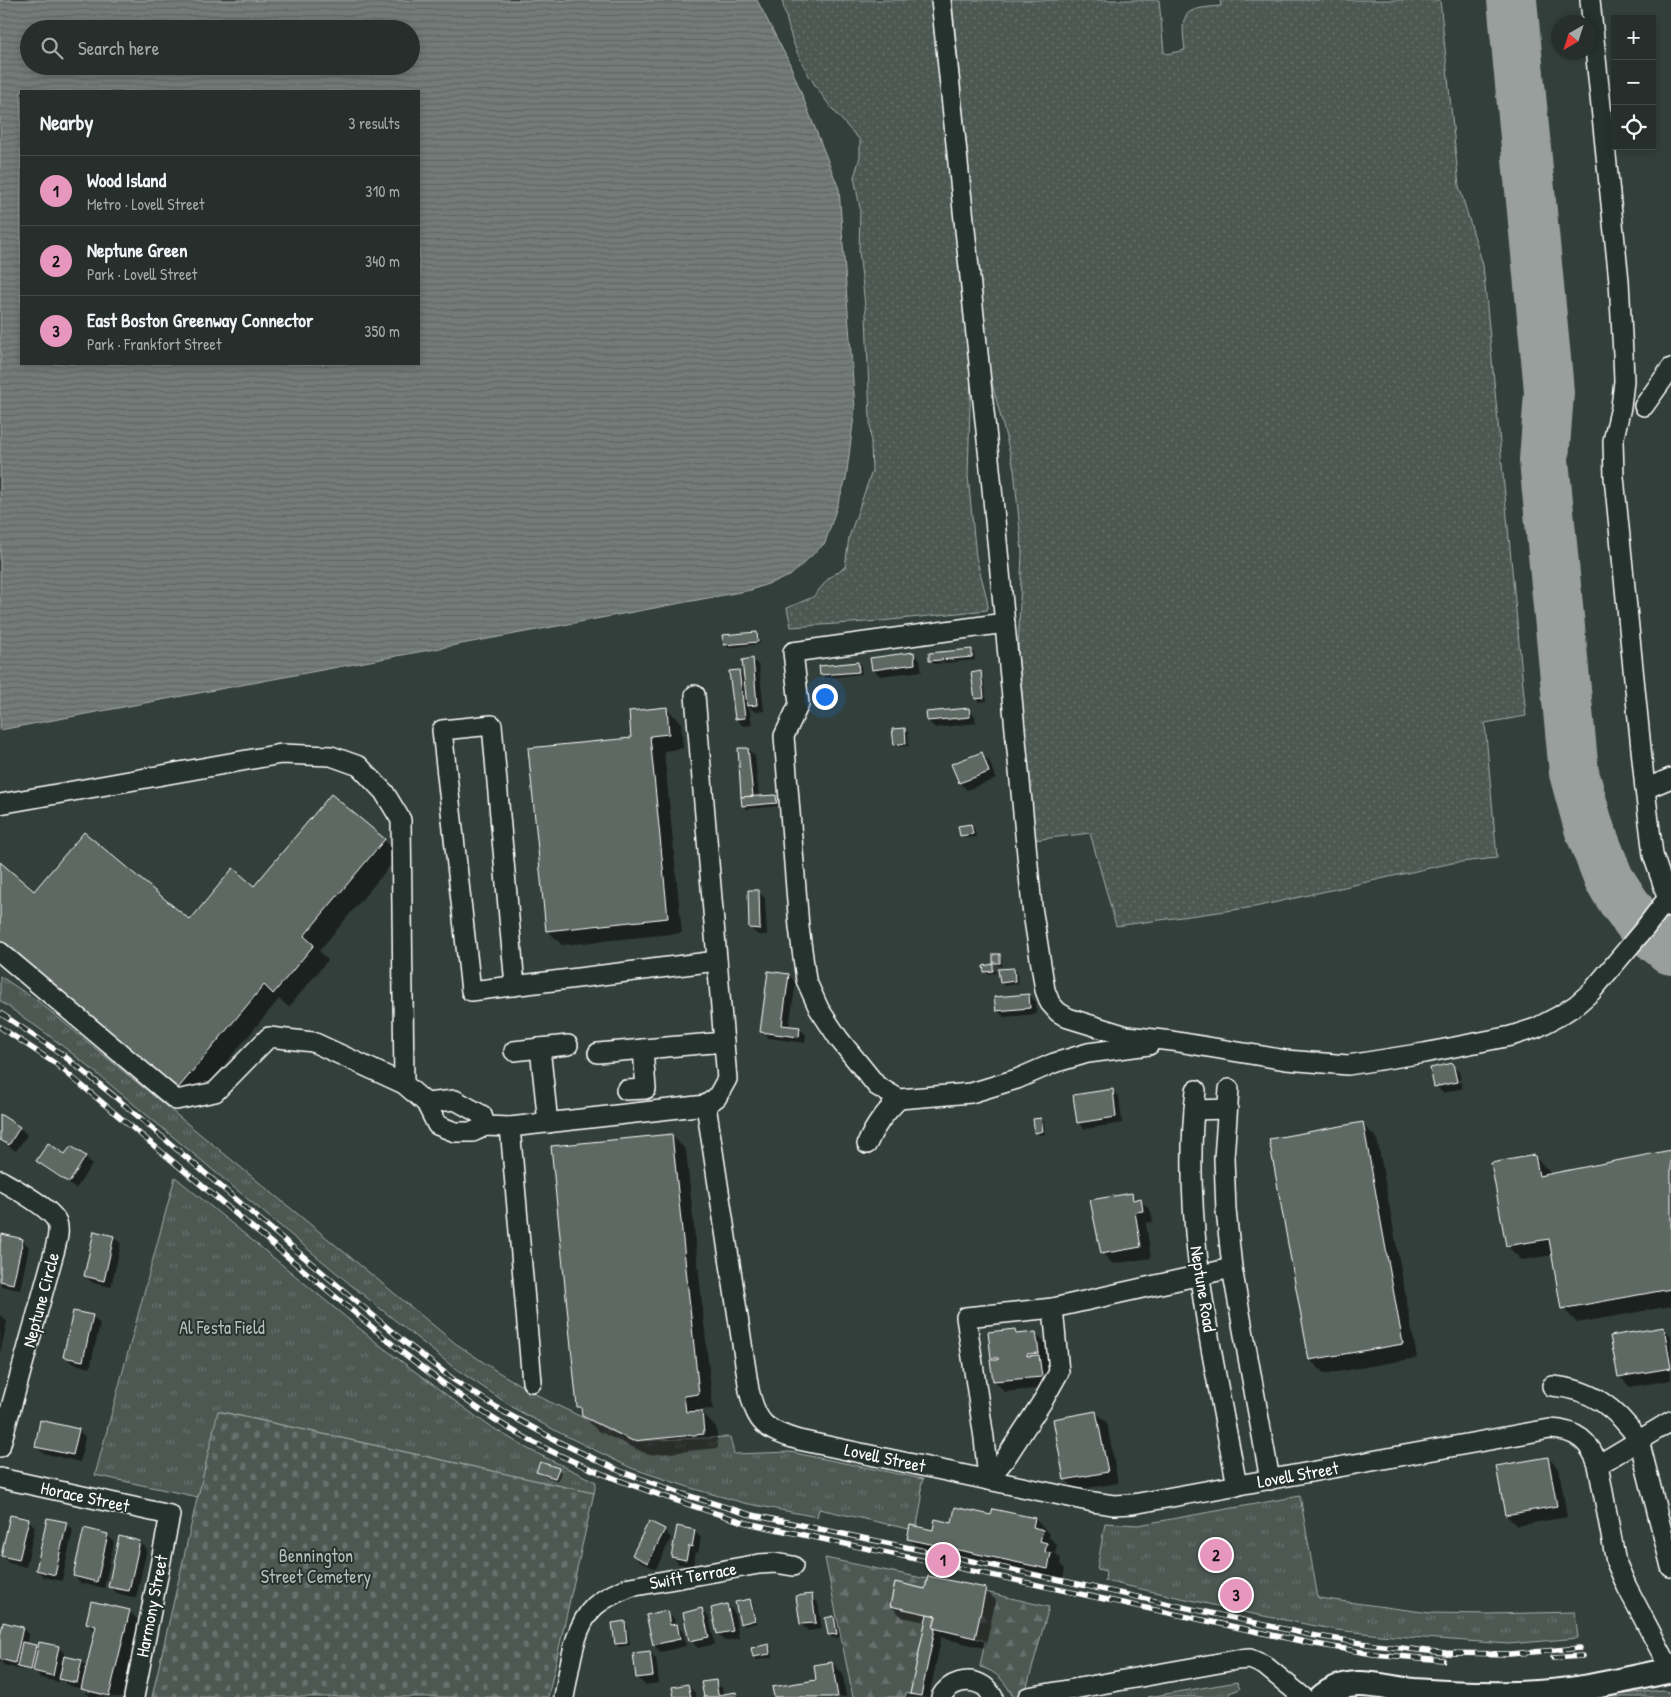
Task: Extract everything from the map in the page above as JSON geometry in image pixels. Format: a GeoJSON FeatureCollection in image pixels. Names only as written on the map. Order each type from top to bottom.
{"type":"FeatureCollection","features":[{"type":"Feature","properties":{"kind":"main road"},"geometry":{"type":"LineString","coordinates":[[1322,1697],[1335,1688],[1354,1683],[1405,1690],[1467,1693],[1530,1693],[1589,1687],[1671,1670]]}},
{"type":"Feature","properties":{"kind":"main road"},"geometry":{"type":"LineString","coordinates":[[1376,1697],[1405,1690]]}},
{"type":"Feature","properties":{"kind":"street"},"geometry":{"type":"LineString","coordinates":[[941,0],[1032,907],[1042,976],[1050,1003],[1058,1012],[1068,1018],[1127,1036],[1286,1060],[1348,1065],[1511,1036],[1536,1028],[1559,1016],[1592,992],[1643,930],[1669,904],[1653,855],[1614,477],[1613,441],[1621,407],[1624,381],[1619,281],[1590,0]]}},
{"type":"Feature","properties":{"kind":"street"},"geometry":{"type":"LineString","coordinates":[[1644,406],[1670,371]]}},
{"type":"Feature","properties":{"kind":"street"},"geometry":{"type":"LineString","coordinates":[[1005,624],[793,652],[799,704],[784,736],[799,927],[806,980],[819,1009],[839,1039],[877,1086],[899,1099],[970,1093],[1017,1079],[1054,1062],[1088,1053],[1172,1042]]}},
{"type":"Feature","properties":{"kind":"street"},"geometry":{"type":"LineString","coordinates":[[0,952],[176,1100],[215,1092],[269,1037],[313,1042],[404,1084],[426,1103],[438,1124],[455,1132],[473,1132],[485,1126],[510,1127],[706,1105],[717,1097],[727,1079],[696,695]]}},
{"type":"Feature","properties":{"kind":"street"},"geometry":{"type":"LineString","coordinates":[[515,986],[492,726],[442,730],[471,991],[515,986],[717,961]]}},
{"type":"Feature","properties":{"kind":"street"},"geometry":{"type":"LineString","coordinates":[[0,804],[282,754],[331,756],[359,766],[384,792],[401,820],[404,1084]]}},
{"type":"Feature","properties":{"kind":"street"},"geometry":{"type":"LineString","coordinates":[[1645,789],[1671,778]]}},
{"type":"Feature","properties":{"kind":"street"},"geometry":{"type":"LineString","coordinates":[[598,1053],[724,1042]]}},
{"type":"Feature","properties":{"kind":"street"},"geometry":{"type":"LineString","coordinates":[[514,1051],[568,1045]]}},
{"type":"Feature","properties":{"kind":"street"},"geometry":{"type":"LineString","coordinates":[[540,1048],[548,1123]]}},
{"type":"Feature","properties":{"kind":"street"},"geometry":{"type":"LineString","coordinates":[[626,1090],[646,1089],[643,1049]]}},
{"type":"Feature","properties":{"kind":"street","name":"Neptune Road"},"geometry":{"type":"LineString","coordinates":[[1229,1089],[1224,1158],[1226,1210],[1232,1268],[1270,1480]]}},
{"type":"Feature","properties":{"kind":"street","name":"Neptune Road"},"geometry":{"type":"LineString","coordinates":[[1196,1090],[1191,1165],[1192,1201],[1199,1275],[1237,1486]]}},
{"type":"Feature","properties":{"kind":"street"},"geometry":{"type":"LineString","coordinates":[[867,1144],[874,1127],[899,1099]]}},
{"type":"Feature","properties":{"kind":"street"},"geometry":{"type":"LineString","coordinates":[[426,1103],[455,1100],[482,1115],[485,1126]]}},
{"type":"Feature","properties":{"kind":"street","name":"Lovell Street"},"geometry":{"type":"LineString","coordinates":[[706,1105],[749,1390],[753,1409],[760,1420],[768,1427],[799,1440],[1114,1505],[1133,1504],[1550,1429],[1563,1429],[1580,1438],[1594,1454],[1598,1465],[1616,1562],[1627,1587],[1671,1670]]}},
{"type":"Feature","properties":{"kind":"street"},"geometry":{"type":"LineString","coordinates":[[1194,1110],[1227,1109]]}},
{"type":"Feature","properties":{"kind":"street"},"geometry":{"type":"LineString","coordinates":[[510,1127],[532,1382]]}},
{"type":"Feature","properties":{"kind":"street","name":"Neptune Circle"},"geometry":{"type":"LineString","coordinates":[[0,1180],[41,1206],[56,1220],[59,1232],[56,1249],[0,1447]]}},
{"type":"Feature","properties":{"kind":"street"},"geometry":{"type":"LineString","coordinates":[[988,1480],[984,1438],[966,1317],[1053,1308],[1232,1268]]}},
{"type":"Feature","properties":{"kind":"street"},"geometry":{"type":"LineString","coordinates":[[988,1480],[1005,1459],[1059,1372],[1053,1308]]}},
{"type":"Feature","properties":{"kind":"street"},"geometry":{"type":"LineString","coordinates":[[1552,1386],[1584,1392],[1600,1401],[1626,1423],[1639,1440],[1667,1532],[1671,1567]]}},
{"type":"Feature","properties":{"kind":"street"},"geometry":{"type":"LineString","coordinates":[[1598,1465],[1671,1421]]}},
{"type":"Feature","properties":{"kind":"street","name":"Horace Street"},"geometry":{"type":"LineString","coordinates":[[0,1478],[170,1515]]}},
{"type":"Feature","properties":{"kind":"street","name":"Harmony Street"},"geometry":{"type":"LineString","coordinates":[[134,1697],[170,1515]]}},
{"type":"Feature","properties":{"kind":"street","name":"Swift Terrace"},"geometry":{"type":"LineString","coordinates":[[564,1697],[578,1632],[585,1616],[596,1605],[611,1595],[630,1588],[759,1564],[775,1563],[794,1566]]}},
{"type":"Feature","properties":{"kind":"street"},"geometry":{"type":"LineString","coordinates":[[1028,1697],[1250,1659],[1264,1665],[1302,1697]]}},
{"type":"Feature","properties":{"kind":"street"},"geometry":{"type":"LineString","coordinates":[[941,1697],[955,1683],[969,1680],[984,1686],[993,1697]]}},
{"type":"Feature","properties":{"kind":"green space"},"geometry":{"type":"Polygon","coordinates":[[[782,0],[932,0],[971,371],[968,476],[976,557],[986,595],[987,610],[881,621],[791,627],[787,608],[813,597],[829,578],[845,567],[849,537],[872,471],[866,315],[859,251],[860,208],[854,177],[860,157],[860,140],[833,110],[809,76],[795,46],[782,0]]]}},
{"type":"Feature","properties":{"kind":"green space"},"geometry":{"type":"Polygon","coordinates":[[[952,0],[1159,0],[1164,52],[1167,54],[1185,50],[1183,27],[1187,14],[1199,9],[1221,6],[1220,0],[1440,0],[1459,186],[1483,265],[1526,716],[1485,723],[1497,858],[1452,863],[1255,907],[1116,926],[1090,833],[1034,840],[1018,652],[1022,552],[1014,469],[989,371],[952,0]]]}},
{"type":"Feature","properties":{"kind":"green space"},"geometry":{"type":"Polygon","coordinates":[[[0,976],[39,1002],[455,1343],[498,1372],[546,1400],[632,1441],[730,1437],[734,1454],[790,1452],[923,1479],[917,1526],[910,1525],[909,1529],[819,1509],[817,1517],[744,1503],[694,1489],[631,1468],[517,1410],[453,1367],[351,1285],[83,1062],[0,1001],[0,976]]]}},
{"type":"Feature","properties":{"kind":"green space","name":"Al Festa Field"},"geometry":{"type":"Polygon","coordinates":[[[175,1177],[381,1346],[485,1423],[528,1449],[596,1482],[594,1493],[218,1411],[198,1497],[95,1475],[175,1177]]]}},
{"type":"Feature","properties":{"kind":"green space","name":"Bennington Street Cemetery"},"geometry":{"type":"Polygon","coordinates":[[[217,1411],[594,1493],[548,1697],[152,1697],[217,1411]]]}},
{"type":"Feature","properties":{"kind":"green space"},"geometry":{"type":"Polygon","coordinates":[[[1300,1496],[1318,1598],[1430,1613],[1575,1612],[1578,1638],[1509,1644],[1337,1630],[1253,1614],[1105,1581],[1106,1571],[1097,1569],[1105,1523],[1138,1525],[1300,1496]]]}},
{"type":"Feature","properties":{"kind":"green space"},"geometry":{"type":"Polygon","coordinates":[[[825,1558],[927,1579],[925,1589],[895,1582],[890,1606],[927,1614],[910,1694],[906,1693],[905,1697],[853,1697],[825,1558]]]}},
{"type":"Feature","properties":{"kind":"green space"},"geometry":{"type":"Polygon","coordinates":[[[985,1592],[1049,1607],[1024,1697],[1013,1697],[1000,1678],[991,1671],[980,1667],[985,1641],[975,1638],[985,1592]]]}},
{"type":"Feature","properties":{"kind":"green space"},"geometry":{"type":"Polygon","coordinates":[[[1237,1682],[1240,1689],[1229,1693],[1230,1697],[1148,1697],[1237,1682]]]}},
{"type":"Feature","properties":{"kind":"green space"},"geometry":{"type":"Polygon","coordinates":[[[1663,1690],[1671,1693],[1671,1697],[1595,1697],[1663,1690]]]}},
{"type":"Feature","properties":{"kind":"shaded area"},"geometry":{"type":"Polygon","coordinates":[[[0,0],[757,0],[789,62],[839,189],[855,408],[846,479],[825,543],[790,576],[751,590],[0,730],[0,0]]]}},
{"type":"Feature","properties":{"kind":"building"},"geometry":{"type":"Polygon","coordinates":[[[757,632],[758,642],[724,645],[722,635],[757,632]]]}},
{"type":"Feature","properties":{"kind":"building"},"geometry":{"type":"Polygon","coordinates":[[[972,649],[972,657],[929,661],[929,653],[972,649]]]}},
{"type":"Feature","properties":{"kind":"building"},"geometry":{"type":"Polygon","coordinates":[[[914,652],[915,664],[872,670],[870,658],[914,652]]]}},
{"type":"Feature","properties":{"kind":"building"},"geometry":{"type":"Polygon","coordinates":[[[753,658],[757,705],[747,706],[742,660],[753,658]]]}},
{"type":"Feature","properties":{"kind":"building"},"geometry":{"type":"Polygon","coordinates":[[[858,662],[859,672],[820,675],[819,666],[858,662]]]}},
{"type":"Feature","properties":{"kind":"building"},"geometry":{"type":"Polygon","coordinates":[[[739,670],[745,718],[735,719],[729,671],[739,670]]]}},
{"type":"Feature","properties":{"kind":"building"},"geometry":{"type":"Polygon","coordinates":[[[981,671],[984,698],[975,699],[971,673],[981,671]]]}},
{"type":"Feature","properties":{"kind":"building"},"geometry":{"type":"Polygon","coordinates":[[[667,707],[669,734],[650,736],[668,918],[546,931],[528,748],[631,738],[629,711],[667,707]]]}},
{"type":"Feature","properties":{"kind":"building"},"geometry":{"type":"Polygon","coordinates":[[[969,708],[970,717],[927,721],[926,712],[969,708]]]}},
{"type":"Feature","properties":{"kind":"building"},"geometry":{"type":"Polygon","coordinates":[[[905,728],[906,743],[894,745],[892,729],[905,728]]]}},
{"type":"Feature","properties":{"kind":"building"},"geometry":{"type":"Polygon","coordinates":[[[738,748],[748,748],[753,796],[741,797],[738,748]]]}},
{"type":"Feature","properties":{"kind":"building"},"geometry":{"type":"Polygon","coordinates":[[[982,752],[989,772],[959,783],[951,764],[982,752]]]}},
{"type":"Feature","properties":{"kind":"building"},"geometry":{"type":"Polygon","coordinates":[[[331,794],[385,839],[304,936],[314,945],[273,994],[264,985],[175,1092],[0,946],[0,862],[34,891],[84,832],[190,920],[233,868],[254,886],[331,794]]]}},
{"type":"Feature","properties":{"kind":"building"},"geometry":{"type":"Polygon","coordinates":[[[776,795],[777,803],[742,806],[741,797],[776,795]]]}},
{"type":"Feature","properties":{"kind":"building"},"geometry":{"type":"Polygon","coordinates":[[[971,824],[973,834],[960,836],[958,826],[971,824]]]}},
{"type":"Feature","properties":{"kind":"building"},"geometry":{"type":"Polygon","coordinates":[[[748,890],[759,890],[760,929],[749,928],[748,890]]]}},
{"type":"Feature","properties":{"kind":"building"},"geometry":{"type":"Polygon","coordinates":[[[993,954],[1000,954],[1000,963],[993,963],[993,954]]]}},
{"type":"Feature","properties":{"kind":"building"},"geometry":{"type":"Polygon","coordinates":[[[993,964],[993,971],[984,972],[983,966],[993,964]]]}},
{"type":"Feature","properties":{"kind":"building"},"geometry":{"type":"Polygon","coordinates":[[[1014,968],[1015,981],[1000,983],[998,969],[1014,968]]]}},
{"type":"Feature","properties":{"kind":"building"},"geometry":{"type":"Polygon","coordinates":[[[768,971],[789,974],[782,1025],[800,1027],[799,1037],[760,1032],[768,971]]]}},
{"type":"Feature","properties":{"kind":"building"},"geometry":{"type":"Polygon","coordinates":[[[1029,994],[1030,1008],[996,1011],[994,997],[1029,994]]]}},
{"type":"Feature","properties":{"kind":"building"},"geometry":{"type":"Polygon","coordinates":[[[1453,1063],[1457,1082],[1434,1087],[1430,1068],[1453,1063]]]}},
{"type":"Feature","properties":{"kind":"building"},"geometry":{"type":"Polygon","coordinates":[[[1113,1089],[1116,1117],[1077,1123],[1073,1095],[1113,1089]]]}},
{"type":"Feature","properties":{"kind":"building"},"geometry":{"type":"Polygon","coordinates":[[[0,1114],[20,1127],[9,1145],[0,1140],[0,1114]]]}},
{"type":"Feature","properties":{"kind":"building"},"geometry":{"type":"Polygon","coordinates":[[[1041,1118],[1043,1131],[1035,1133],[1033,1119],[1041,1118]]]}},
{"type":"Feature","properties":{"kind":"building"},"geometry":{"type":"Polygon","coordinates":[[[1363,1122],[1403,1344],[1309,1360],[1269,1139],[1363,1122]]]}},
{"type":"Feature","properties":{"kind":"building"},"geometry":{"type":"Polygon","coordinates":[[[672,1134],[699,1394],[684,1396],[686,1412],[702,1411],[704,1434],[633,1441],[582,1416],[581,1407],[577,1407],[551,1146],[672,1134]]]}},
{"type":"Feature","properties":{"kind":"building"},"geometry":{"type":"Polygon","coordinates":[[[48,1143],[65,1154],[71,1146],[86,1156],[69,1183],[36,1161],[48,1143]]]}},
{"type":"Feature","properties":{"kind":"building"},"geometry":{"type":"Polygon","coordinates":[[[1671,1150],[1671,1289],[1561,1309],[1549,1239],[1506,1246],[1491,1163],[1535,1155],[1539,1176],[1671,1150]]]}},
{"type":"Feature","properties":{"kind":"building"},"geometry":{"type":"Polygon","coordinates":[[[1132,1193],[1133,1200],[1141,1198],[1143,1211],[1135,1212],[1141,1247],[1101,1254],[1090,1200],[1132,1193]]]}},
{"type":"Feature","properties":{"kind":"building"},"geometry":{"type":"Polygon","coordinates":[[[94,1231],[114,1236],[104,1281],[84,1276],[94,1231]]]}},
{"type":"Feature","properties":{"kind":"building"},"geometry":{"type":"Polygon","coordinates":[[[2,1234],[23,1239],[13,1284],[0,1281],[0,1244],[2,1234]]]}},
{"type":"Feature","properties":{"kind":"building"},"geometry":{"type":"Polygon","coordinates":[[[73,1311],[93,1315],[83,1361],[63,1357],[73,1311]]]}},
{"type":"Feature","properties":{"kind":"building"},"geometry":{"type":"Polygon","coordinates":[[[1664,1327],[1671,1368],[1618,1377],[1610,1336],[1664,1327]]]}},
{"type":"Feature","properties":{"kind":"building"},"geometry":{"type":"Polygon","coordinates":[[[1015,1329],[1016,1334],[1036,1332],[1039,1353],[1027,1354],[1027,1356],[1039,1355],[1042,1377],[993,1381],[990,1360],[998,1360],[998,1358],[991,1358],[988,1332],[1015,1329]]]}},
{"type":"Feature","properties":{"kind":"building"},"geometry":{"type":"Polygon","coordinates":[[[1096,1411],[1108,1472],[1064,1480],[1053,1419],[1096,1411]]]}},
{"type":"Feature","properties":{"kind":"building"},"geometry":{"type":"Polygon","coordinates":[[[40,1420],[79,1429],[73,1455],[35,1447],[40,1420]]]}},
{"type":"Feature","properties":{"kind":"building"},"geometry":{"type":"Polygon","coordinates":[[[1548,1457],[1557,1506],[1505,1515],[1496,1466],[1548,1457]]]}},
{"type":"Feature","properties":{"kind":"building"},"geometry":{"type":"Polygon","coordinates":[[[540,1462],[559,1468],[555,1478],[536,1472],[540,1462]]]}},
{"type":"Feature","properties":{"kind":"building"},"geometry":{"type":"Polygon","coordinates":[[[955,1507],[991,1515],[993,1509],[1035,1518],[1033,1527],[1043,1530],[1040,1541],[1047,1543],[1045,1552],[1051,1553],[1048,1569],[907,1539],[910,1525],[933,1530],[935,1519],[952,1523],[955,1507]]]}},
{"type":"Feature","properties":{"kind":"building"},"geometry":{"type":"Polygon","coordinates":[[[10,1515],[29,1519],[19,1560],[1,1556],[10,1515]]]}},
{"type":"Feature","properties":{"kind":"building"},"geometry":{"type":"Polygon","coordinates":[[[47,1518],[67,1522],[55,1575],[36,1570],[47,1518]]]}},
{"type":"Feature","properties":{"kind":"building"},"geometry":{"type":"Polygon","coordinates":[[[649,1521],[665,1529],[648,1563],[632,1555],[649,1521]]]}},
{"type":"Feature","properties":{"kind":"building"},"geometry":{"type":"Polygon","coordinates":[[[677,1526],[695,1530],[692,1547],[689,1546],[686,1560],[671,1557],[677,1526]]]}},
{"type":"Feature","properties":{"kind":"building"},"geometry":{"type":"Polygon","coordinates":[[[84,1528],[108,1534],[97,1582],[73,1576],[84,1528]]]}},
{"type":"Feature","properties":{"kind":"building"},"geometry":{"type":"Polygon","coordinates":[[[119,1536],[140,1541],[129,1591],[108,1587],[119,1536]]]}},
{"type":"Feature","properties":{"kind":"building"},"geometry":{"type":"Polygon","coordinates":[[[928,1576],[986,1588],[975,1638],[933,1628],[936,1616],[890,1606],[895,1582],[925,1589],[928,1576]]]}},
{"type":"Feature","properties":{"kind":"building"},"geometry":{"type":"Polygon","coordinates":[[[812,1594],[816,1623],[800,1624],[796,1596],[812,1594]]]}},
{"type":"Feature","properties":{"kind":"building"},"geometry":{"type":"Polygon","coordinates":[[[750,1599],[755,1620],[740,1624],[735,1602],[750,1599]]]}},
{"type":"Feature","properties":{"kind":"building"},"geometry":{"type":"Polygon","coordinates":[[[91,1601],[130,1610],[109,1696],[81,1689],[96,1626],[86,1623],[91,1601]]]}},
{"type":"Feature","properties":{"kind":"building"},"geometry":{"type":"Polygon","coordinates":[[[727,1604],[733,1631],[717,1634],[711,1608],[727,1604]]]}},
{"type":"Feature","properties":{"kind":"building"},"geometry":{"type":"Polygon","coordinates":[[[702,1608],[709,1637],[689,1641],[683,1613],[702,1608]]]}},
{"type":"Feature","properties":{"kind":"building"},"geometry":{"type":"Polygon","coordinates":[[[667,1610],[670,1625],[677,1624],[680,1639],[653,1645],[646,1615],[667,1610]]]}},
{"type":"Feature","properties":{"kind":"building"},"geometry":{"type":"Polygon","coordinates":[[[927,1614],[936,1616],[921,1696],[910,1694],[927,1614]]]}},
{"type":"Feature","properties":{"kind":"building"},"geometry":{"type":"Polygon","coordinates":[[[834,1616],[837,1634],[828,1635],[825,1618],[834,1616]]]}},
{"type":"Feature","properties":{"kind":"building"},"geometry":{"type":"Polygon","coordinates":[[[625,1621],[627,1643],[615,1644],[612,1623],[625,1621]]]}},
{"type":"Feature","properties":{"kind":"building"},"geometry":{"type":"Polygon","coordinates":[[[3,1622],[23,1627],[15,1663],[0,1659],[0,1637],[3,1622]]]}},
{"type":"Feature","properties":{"kind":"building"},"geometry":{"type":"Polygon","coordinates":[[[22,1642],[36,1645],[31,1670],[17,1667],[22,1642]]]}},
{"type":"Feature","properties":{"kind":"building"},"geometry":{"type":"Polygon","coordinates":[[[39,1642],[59,1646],[53,1676],[33,1671],[39,1642]]]}},
{"type":"Feature","properties":{"kind":"building"},"geometry":{"type":"Polygon","coordinates":[[[769,1644],[770,1654],[753,1657],[751,1648],[769,1644]]]}},
{"type":"Feature","properties":{"kind":"building"},"geometry":{"type":"Polygon","coordinates":[[[650,1651],[653,1676],[636,1678],[633,1653],[650,1651]]]}},
{"type":"Feature","properties":{"kind":"building"},"geometry":{"type":"Polygon","coordinates":[[[64,1656],[82,1660],[77,1683],[59,1679],[64,1656]]]}},
{"type":"Feature","properties":{"kind":"building"},"geometry":{"type":"Polygon","coordinates":[[[832,1662],[838,1697],[774,1697],[772,1687],[816,1680],[814,1665],[832,1662]]]}},
{"type":"Feature","properties":{"kind":"building"},"geometry":{"type":"Polygon","coordinates":[[[716,1680],[718,1695],[736,1692],[737,1697],[704,1697],[701,1682],[716,1680]]]}},
{"type":"Feature","properties":{"kind":"building"},"geometry":{"type":"Polygon","coordinates":[[[688,1684],[691,1697],[674,1697],[672,1687],[688,1684]]]}},
{"type":"Feature","properties":{"kind":"taxiway"},"geometry":{"type":"LineString","coordinates":[[1512,0],[1548,380],[1549,393],[1544,460],[1574,773],[1589,828],[1609,879],[1640,924],[1671,950]]}},
{"type":"Feature","properties":{"kind":"railway"},"geometry":{"type":"LineString","coordinates":[[0,1013],[63,1055],[114,1096],[402,1340],[454,1380],[504,1412],[561,1443],[620,1471],[683,1494],[748,1514],[1311,1635],[1374,1645],[1446,1653],[1510,1654],[1580,1648]]}},
{"type":"Feature","properties":{"kind":"railway"},"geometry":{"type":"LineString","coordinates":[[0,1027],[56,1064],[397,1348],[435,1377],[513,1431],[578,1464],[698,1508],[747,1523],[1310,1643],[1373,1654],[1443,1660]]}},
{"type":"Feature","properties":{"kind":"railway"},"geometry":{"type":"LineString","coordinates":[[1553,1658],[1582,1656]]}},
{"type":"Feature","properties":{"kind":"place","name":"Neptune Green"},"geometry":{"type":"Point","coordinates":[1216,1555]}},
{"type":"Feature","properties":{"kind":"place","name":"Wood Island"},"geometry":{"type":"Point","coordinates":[943,1560]}},
{"type":"Feature","properties":{"kind":"place","name":"East Boston Greenway Connector"},"geometry":{"type":"Point","coordinates":[1236,1595]}}]}
